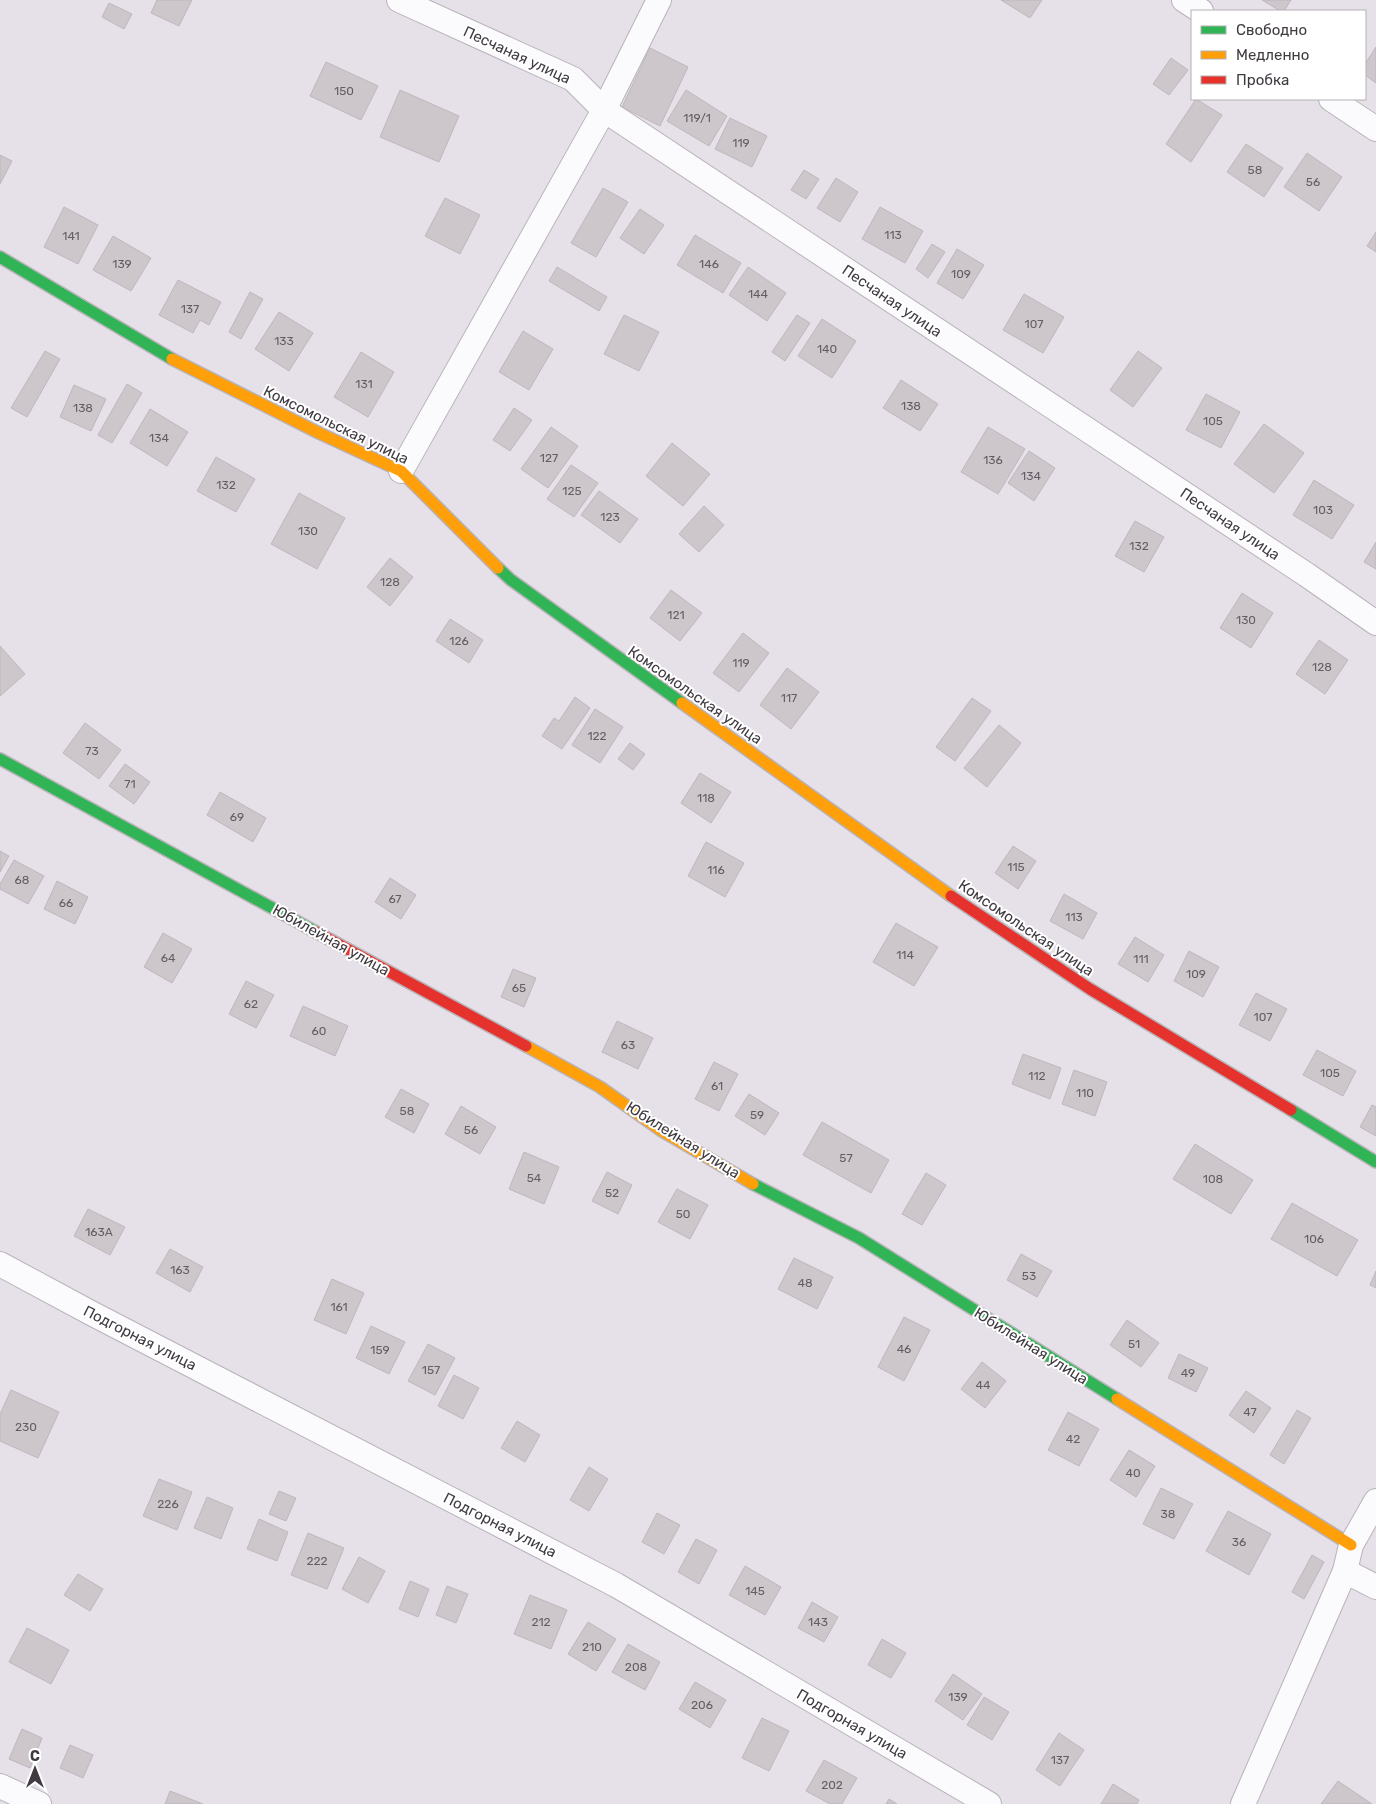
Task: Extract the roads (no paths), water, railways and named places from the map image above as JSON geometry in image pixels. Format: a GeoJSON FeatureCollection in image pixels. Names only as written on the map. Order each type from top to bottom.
{"type":"FeatureCollection","features":[{"type":"Feature","properties":{"kind":"street","name":"Песчаная улица"},"geometry":{"type":"LineString","coordinates":[[399,0],[574,79],[604,110],[1274,553],[1376,623]]}},
{"type":"Feature","properties":{"kind":"street"},"geometry":{"type":"LineString","coordinates":[[401,471],[604,110],[659,0]]}},
{"type":"Feature","properties":{"kind":"street"},"geometry":{"type":"LineString","coordinates":[[1184,0],[1199,10]]}},
{"type":"Feature","properties":{"kind":"street"},"geometry":{"type":"LineString","coordinates":[[1332,100],[1376,129]]}},
{"type":"Feature","properties":{"kind":"street","name":"Комсомольская улица"},"geometry":{"type":"LineString","coordinates":[[0,258],[158,352],[310,429],[401,471],[511,580],[917,873],[1090,988],[1376,1162]]}},
{"type":"Feature","properties":{"kind":"street","name":"Юбилейная улица"},"geometry":{"type":"LineString","coordinates":[[0,759],[600,1087],[662,1131],[751,1183],[859,1238],[1351,1545]]}},
{"type":"Feature","properties":{"kind":"street","name":"Подгорная улица"},"geometry":{"type":"LineString","coordinates":[[0,1264],[616,1585],[989,1804]]}},
{"type":"Feature","properties":{"kind":"street"},"geometry":{"type":"LineString","coordinates":[[1243,1804],[1345,1570],[1351,1545],[1376,1501]]}},
{"type":"Feature","properties":{"kind":"street"},"geometry":{"type":"LineString","coordinates":[[1345,1570],[1376,1588]]}},
{"type":"Feature","properties":{"kind":"street"},"geometry":{"type":"LineString","coordinates":[[0,1786],[39,1804]]}}]}
